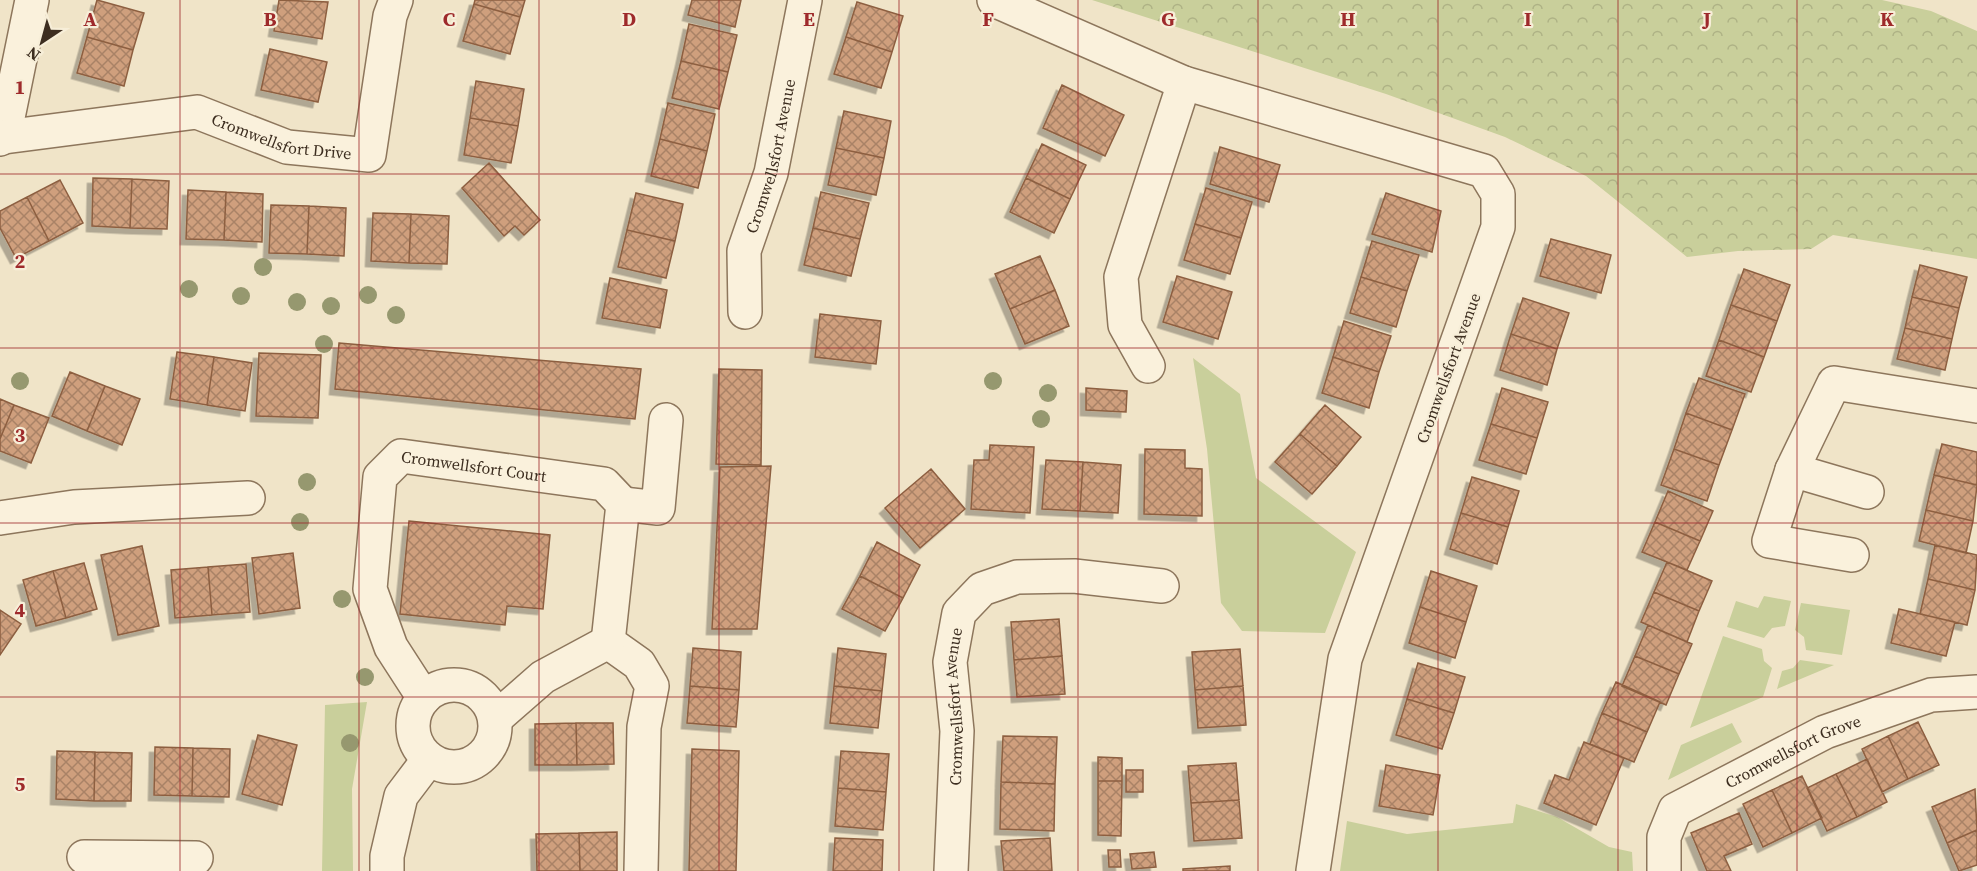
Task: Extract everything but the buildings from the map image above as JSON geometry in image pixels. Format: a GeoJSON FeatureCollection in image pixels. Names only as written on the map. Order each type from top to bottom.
{"type":"FeatureCollection","features":[{"type":"Feature","properties":{"kind":"street","name":"Cromwellsfort Drive"},"geometry":{"type":"LineString","coordinates":[[32,0],[2,138],[197,112],[287,147],[369,155],[390,16],[396,0]]}},
{"type":"Feature","properties":{"kind":"street","name":"Cromwellsfort Avenue"},"geometry":{"type":"LineString","coordinates":[[746,312],[744,250],[771,173],[805,0]]}},
{"type":"Feature","properties":{"kind":"street","name":"Cromwellsfort Avenue"},"geometry":{"type":"LineString","coordinates":[[994,0],[1184,83],[1484,171],[1498,194],[1498,227],[1345,659],[1313,871]]}},
{"type":"Feature","properties":{"kind":"street"},"geometry":{"type":"LineString","coordinates":[[1148,366],[1125,325],[1121,277],[1184,83]]}},
{"type":"Feature","properties":{"kind":"street"},"geometry":{"type":"LineString","coordinates":[[1852,555],[1769,541],[1792,470],[1833,383],[1977,406]]}},
{"type":"Feature","properties":{"kind":"street"},"geometry":{"type":"LineString","coordinates":[[608,642],[623,504],[658,508],[666,420]]}},
{"type":"Feature","properties":{"kind":"street","name":"Cromwellsfort Court"},"geometry":{"type":"LineString","coordinates":[[424,698],[391,647],[370,589],[380,477],[400,456],[604,484],[623,504]]}},
{"type":"Feature","properties":{"kind":"street"},"geometry":{"type":"LineString","coordinates":[[1792,470],[1867,492]]}},
{"type":"Feature","properties":{"kind":"street"},"geometry":{"type":"LineString","coordinates":[[0,518],[74,507],[248,498]]}},
{"type":"Feature","properties":{"kind":"street","name":"Cromwellsfort Avenue"},"geometry":{"type":"LineString","coordinates":[[951,871],[957,731],[950,662],[958,614],[982,589],[1017,577],[1074,576],[1162,586]]}},
{"type":"Feature","properties":{"kind":"street"},"geometry":{"type":"LineString","coordinates":[[495,719],[543,677],[608,642]]}},
{"type":"Feature","properties":{"kind":"street"},"geometry":{"type":"LineString","coordinates":[[608,642],[639,664],[652,686],[644,727],[641,871]]}},
{"type":"Feature","properties":{"kind":"street"},"geometry":{"type":"LineString","coordinates":[[446,686],[472,689],[491,707],[495,719],[495,733],[490,747],[469,765],[455,768],[429,759],[419,749],[414,736],[413,723],[424,698],[446,686]]}},
{"type":"Feature","properties":{"kind":"street","name":"Cromwellsfort Grove"},"geometry":{"type":"LineString","coordinates":[[1664,871],[1664,837],[1675,810],[1835,728],[1931,694],[1977,692]]}},
{"type":"Feature","properties":{"kind":"street"},"geometry":{"type":"LineString","coordinates":[[387,871],[387,856],[401,796],[429,759]]}},
{"type":"Feature","properties":{"kind":"street"},"geometry":{"type":"LineString","coordinates":[[84,857],[141,865],[196,858]]}},
{"type":"Feature","properties":{"kind":"green space"},"geometry":{"type":"Polygon","coordinates":[[[1092,0],[1882,0],[1931,11],[1977,31],[1977,259],[1833,235],[1811,249],[1738,251],[1687,257],[1586,176],[1505,137],[1386,94],[1092,0]]]}},
{"type":"Feature","properties":{"kind":"green space"},"geometry":{"type":"Polygon","coordinates":[[[1193,358],[1240,394],[1256,478],[1356,552],[1325,633],[1242,631],[1221,603],[1207,449],[1193,358]]]}},
{"type":"Feature","properties":{"kind":"green space"},"geometry":{"type":"Polygon","coordinates":[[[1764,596],[1791,601],[1785,626],[1772,628],[1764,638],[1727,627],[1736,601],[1758,608],[1764,596]]]}},
{"type":"Feature","properties":{"kind":"green space"},"geometry":{"type":"Polygon","coordinates":[[[1801,603],[1850,610],[1842,655],[1806,650],[1804,637],[1795,630],[1801,603]]]}},
{"type":"Feature","properties":{"kind":"green space"},"geometry":{"type":"Polygon","coordinates":[[[1723,636],[1762,649],[1764,661],[1772,668],[1763,697],[1690,728],[1723,636]]]}},
{"type":"Feature","properties":{"kind":"green space"},"geometry":{"type":"Polygon","coordinates":[[[1800,660],[1834,665],[1777,689],[1782,671],[1793,668],[1800,660]]]}},
{"type":"Feature","properties":{"kind":"green space"},"geometry":{"type":"Polygon","coordinates":[[[367,702],[352,789],[353,871],[322,871],[325,705],[367,702]]]}},
{"type":"Feature","properties":{"kind":"green space"},"geometry":{"type":"Polygon","coordinates":[[[1732,723],[1742,742],[1668,780],[1681,745],[1732,723]]]}},
{"type":"Feature","properties":{"kind":"green space"},"geometry":{"type":"Polygon","coordinates":[[[1516,804],[1557,817],[1609,847],[1632,852],[1633,871],[1340,871],[1347,821],[1407,834],[1513,823],[1516,804]]]}}]}
